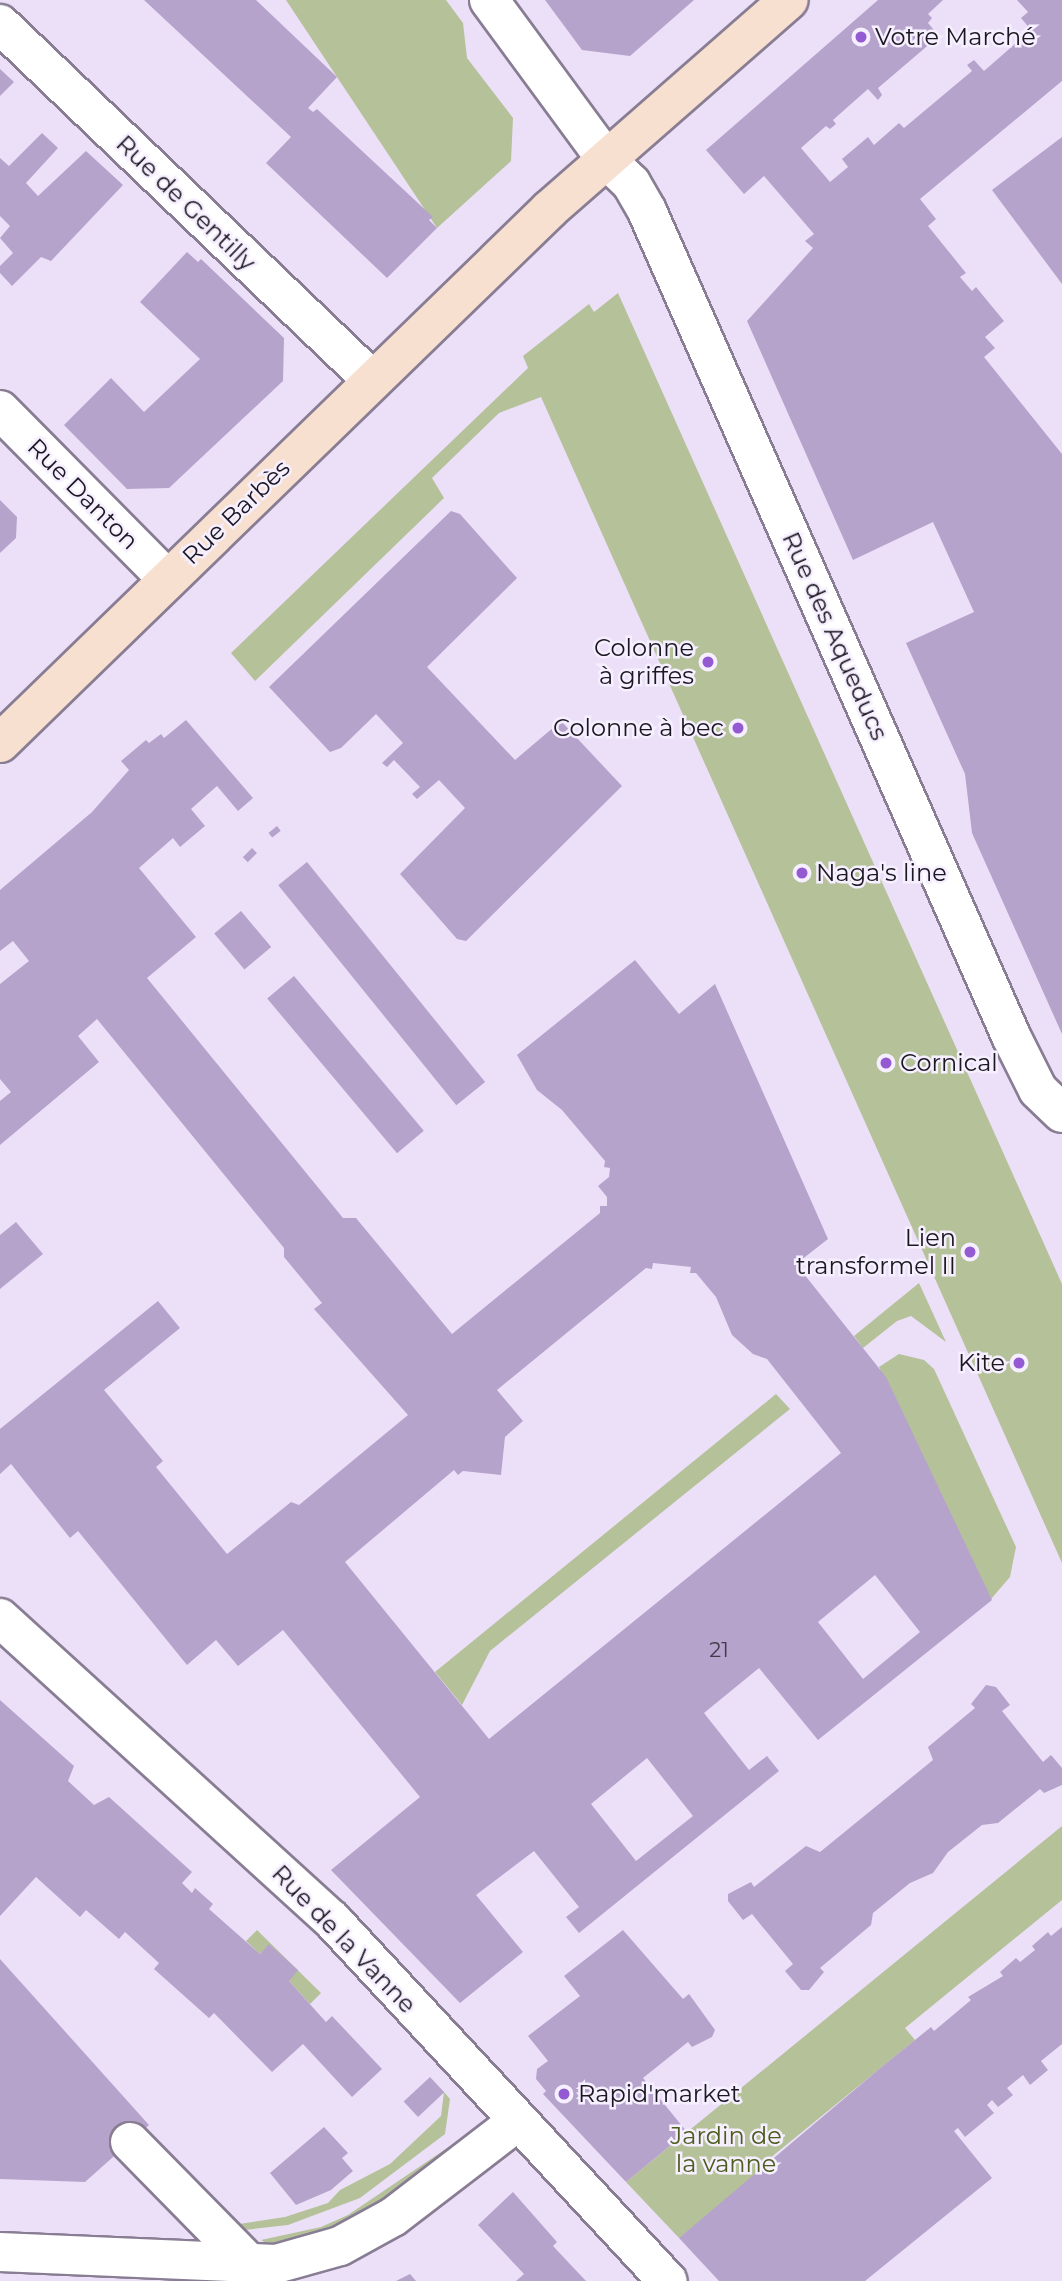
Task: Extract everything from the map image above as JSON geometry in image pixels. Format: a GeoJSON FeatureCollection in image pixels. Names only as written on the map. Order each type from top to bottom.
{"type":"FeatureCollection","features":[{"type":"Feature","properties":{"kind":"main road","name":"Rue Barbès"},"geometry":{"type":"LineString","coordinates":[[0,743],[474,283],[606,159],[789,0]]}},
{"type":"Feature","properties":{"kind":"street","name":"Rue des Aqueducs"},"geometry":{"type":"LineString","coordinates":[[489,0],[606,159],[631,183],[662,241],[1011,1036],[1038,1090],[1062,1113]]}},
{"type":"Feature","properties":{"kind":"street","name":"Rue de Gentilly"},"geometry":{"type":"LineString","coordinates":[[0,24],[373,381]]}},
{"type":"Feature","properties":{"kind":"street","name":"Rue Danton"},"geometry":{"type":"LineString","coordinates":[[0,410],[166,579]]}},
{"type":"Feature","properties":{"kind":"street","name":"Rue de la Vanne"},"geometry":{"type":"LineString","coordinates":[[0,1618],[332,1920],[517,2122],[668,2281]]}},
{"type":"Feature","properties":{"kind":"street"},"geometry":{"type":"LineString","coordinates":[[0,2252],[253,2266],[340,2246],[393,2217],[517,2122]]}},
{"type":"Feature","properties":{"kind":"street"},"geometry":{"type":"LineString","coordinates":[[130,2142],[253,2266]]}},
{"type":"Feature","properties":{"kind":"green space"},"geometry":{"type":"Polygon","coordinates":[[[286,0],[446,0],[463,23],[467,58],[513,118],[511,161],[437,228],[286,0]]]}},
{"type":"Feature","properties":{"kind":"green space"},"geometry":{"type":"Polygon","coordinates":[[[618,293],[1062,1284],[1062,1563],[541,397],[499,413],[432,478],[444,498],[255,681],[231,653],[528,368],[523,356],[589,304],[594,312],[618,293]]]}},
{"type":"Feature","properties":{"kind":"green space"},"geometry":{"type":"Polygon","coordinates":[[[919,1283],[946,1342],[911,1316],[897,1321],[863,1348],[854,1336],[919,1283]]]}},
{"type":"Feature","properties":{"kind":"green space"},"geometry":{"type":"Polygon","coordinates":[[[899,1354],[924,1360],[934,1369],[1016,1547],[1010,1577],[991,1599],[879,1367],[899,1354]]]}},
{"type":"Feature","properties":{"kind":"green space"},"geometry":{"type":"Polygon","coordinates":[[[776,1394],[790,1409],[490,1651],[462,1705],[435,1672],[776,1394]]]}},
{"type":"Feature","properties":{"kind":"green space","name":"Jardin de la vanne"},"geometry":{"type":"Polygon","coordinates":[[[1062,1826],[1062,1900],[905,2028],[915,2040],[764,2163],[767,2167],[679,2238],[626,2182],[1062,1826]]]}},
{"type":"Feature","properties":{"kind":"green space"},"geometry":{"type":"Polygon","coordinates":[[[257,1930],[321,1993],[310,2004],[289,1981],[269,1945],[260,1954],[246,1941],[257,1930]]]}},
{"type":"Feature","properties":{"kind":"green space"},"geometry":{"type":"Polygon","coordinates":[[[444,2092],[450,2099],[445,2134],[360,2198],[288,2225],[244,2230],[239,2224],[285,2217],[328,2203],[340,2190],[390,2164],[441,2116],[444,2092]]]}},
{"type":"Feature","properties":{"kind":"green space"},"geometry":{"type":"Polygon","coordinates":[[[456,2142],[463,2151],[359,2223],[276,2249],[261,2240],[321,2227],[348,2215],[456,2142]]]}},
{"type":"Feature","properties":{"kind":"building"},"geometry":{"type":"Polygon","coordinates":[[[144,0],[256,0],[337,77],[308,108],[313,112],[317,109],[433,217],[429,220],[437,228],[387,278],[266,163],[291,137],[144,0]]]}},
{"type":"Feature","properties":{"kind":"building"},"geometry":{"type":"Polygon","coordinates":[[[545,0],[694,0],[630,56],[582,50],[545,0]]]}},
{"type":"Feature","properties":{"kind":"building"},"geometry":{"type":"Polygon","coordinates":[[[878,0],[943,0],[928,14],[932,18],[928,23],[939,36],[878,88],[882,95],[878,100],[868,89],[833,120],[836,124],[830,129],[826,126],[801,148],[830,182],[848,167],[842,159],[868,137],[874,145],[899,123],[904,128],[972,71],[967,65],[974,60],[984,71],[1031,30],[1021,18],[1028,12],[1017,0],[1062,0],[1062,81],[920,199],[936,219],[928,226],[966,273],[960,277],[972,291],[976,287],[1004,321],[985,337],[995,348],[984,357],[1062,454],[1062,1034],[972,833],[965,774],[906,643],[974,612],[933,522],[853,560],[747,321],[813,248],[805,241],[814,234],[764,176],[744,194],[706,150],[878,0]]]}},
{"type":"Feature","properties":{"kind":"building"},"geometry":{"type":"Polygon","coordinates":[[[0,69],[14,82],[0,96],[0,69]]]}},
{"type":"Feature","properties":{"kind":"building"},"geometry":{"type":"Polygon","coordinates":[[[42,133],[58,148],[26,183],[38,196],[86,151],[123,185],[51,261],[41,257],[12,286],[0,273],[0,266],[13,253],[0,238],[10,226],[0,216],[0,158],[9,166],[42,133]]]}},
{"type":"Feature","properties":{"kind":"building"},"geometry":{"type":"Polygon","coordinates":[[[1062,137],[1062,284],[992,190],[1062,137]]]}},
{"type":"Feature","properties":{"kind":"building"},"geometry":{"type":"Polygon","coordinates":[[[187,252],[198,262],[201,259],[284,338],[283,381],[169,488],[127,489],[64,425],[111,378],[144,412],[200,359],[140,302],[187,252]]]}},
{"type":"Feature","properties":{"kind":"building"},"geometry":{"type":"Polygon","coordinates":[[[0,500],[17,517],[16,538],[0,553],[0,500]]]}},
{"type":"Feature","properties":{"kind":"building"},"geometry":{"type":"Polygon","coordinates":[[[451,511],[460,514],[517,578],[427,667],[515,760],[561,721],[622,786],[466,941],[457,939],[400,874],[465,808],[439,780],[417,799],[412,794],[420,787],[394,760],[387,767],[382,763],[403,743],[376,714],[341,748],[330,752],[269,687],[451,511]]]}},
{"type":"Feature","properties":{"kind":"building"},"geometry":{"type":"Polygon","coordinates":[[[186,720],[253,798],[238,811],[217,786],[191,809],[205,826],[180,847],[173,838],[139,868],[196,937],[147,978],[343,1218],[356,1218],[452,1334],[600,1213],[600,1206],[607,1206],[607,1197],[598,1186],[609,1177],[610,1168],[604,1167],[605,1161],[562,1110],[537,1090],[517,1055],[635,960],[679,1014],[715,984],[828,1239],[796,1264],[886,1377],[992,1600],[818,1740],[759,1668],[704,1713],[749,1770],[767,1756],[779,1771],[579,1933],[566,1917],[579,1907],[534,1851],[476,1895],[523,1952],[460,2003],[331,1870],[420,1797],[283,1630],[238,1666],[216,1640],[187,1665],[78,1531],[70,1538],[11,1464],[0,1474],[0,1429],[158,1301],[180,1328],[104,1390],[163,1461],[156,1467],[227,1554],[291,1502],[299,1505],[408,1415],[314,1309],[322,1303],[284,1257],[284,1248],[97,1019],[78,1036],[99,1062],[0,1145],[0,1101],[11,1092],[0,1079],[0,984],[29,961],[13,941],[0,951],[0,890],[92,812],[129,770],[121,761],[146,740],[149,743],[161,734],[164,738],[186,720]],[[653,1263],[652,1269],[646,1268],[497,1390],[523,1421],[505,1437],[501,1475],[463,1471],[458,1475],[454,1470],[345,1562],[489,1739],[841,1453],[767,1359],[753,1354],[732,1335],[716,1297],[696,1273],[690,1273],[691,1267],[653,1263]],[[875,1575],[818,1622],[863,1679],[920,1632],[875,1575]],[[647,1758],[591,1804],[636,1861],[693,1816],[647,1758]]]}},
{"type":"Feature","properties":{"kind":"building"},"geometry":{"type":"Polygon","coordinates":[[[277,826],[281,831],[272,838],[268,833],[277,826]]]}},
{"type":"Feature","properties":{"kind":"building"},"geometry":{"type":"Polygon","coordinates":[[[252,848],[257,853],[248,862],[243,857],[252,848]]]}},
{"type":"Feature","properties":{"kind":"building"},"geometry":{"type":"Polygon","coordinates":[[[307,862],[485,1082],[456,1105],[278,885],[307,862]]]}},
{"type":"Feature","properties":{"kind":"building"},"geometry":{"type":"Polygon","coordinates":[[[241,911],[271,947],[244,970],[214,933],[241,911]]]}},
{"type":"Feature","properties":{"kind":"building"},"geometry":{"type":"Polygon","coordinates":[[[294,976],[424,1131],[397,1153],[267,998],[294,976]]]}},
{"type":"Feature","properties":{"kind":"building"},"geometry":{"type":"Polygon","coordinates":[[[16,1222],[43,1254],[0,1289],[0,1235],[16,1222]]]}},
{"type":"Feature","properties":{"kind":"building"},"geometry":{"type":"Polygon","coordinates":[[[986,1685],[996,1687],[1010,1705],[1002,1711],[1043,1762],[1051,1755],[1062,1768],[1062,1785],[1044,1793],[1040,1789],[998,1823],[982,1825],[948,1852],[933,1873],[910,1883],[873,1913],[871,1925],[820,1968],[824,1972],[809,1990],[801,1990],[785,1971],[793,1964],[752,1914],[743,1920],[728,1901],[728,1894],[751,1882],[754,1887],[806,1846],[820,1852],[933,1760],[928,1747],[975,1708],[971,1704],[986,1685]]]}},
{"type":"Feature","properties":{"kind":"building"},"geometry":{"type":"Polygon","coordinates":[[[0,1700],[74,1766],[68,1781],[94,1805],[109,1797],[192,1872],[182,1883],[192,1893],[195,1888],[213,1904],[209,1909],[260,1954],[269,1944],[298,1970],[289,1981],[326,2022],[332,2016],[382,2069],[352,2097],[303,2044],[272,2072],[214,2013],[209,2018],[154,1969],[159,1963],[125,1932],[119,1939],[86,1910],[80,1917],[36,1877],[0,1916],[0,1700]]]}},
{"type":"Feature","properties":{"kind":"building"},"geometry":{"type":"Polygon","coordinates":[[[1062,1927],[1062,2044],[1041,2061],[1048,2070],[1030,2085],[1023,2075],[1007,2088],[1013,2095],[998,2107],[992,2100],[987,2105],[994,2113],[965,2137],[958,2128],[954,2131],[992,2178],[865,2281],[719,2281],[679,2238],[878,2070],[931,2027],[934,2031],[971,2000],[968,1997],[1003,1976],[1000,1972],[1016,1958],[1020,1962],[1035,1950],[1032,1946],[1048,1932],[1051,1936],[1062,1927]]]}},
{"type":"Feature","properties":{"kind":"building"},"geometry":{"type":"Polygon","coordinates":[[[623,1930],[683,1999],[689,1994],[715,2030],[712,2037],[692,2047],[688,2042],[643,2078],[687,2132],[626,2182],[543,2094],[546,2091],[536,2079],[537,2069],[548,2061],[528,2036],[580,1996],[564,1976],[623,1930]]]}},
{"type":"Feature","properties":{"kind":"building"},"geometry":{"type":"Polygon","coordinates":[[[0,1959],[149,2125],[85,2182],[0,2179],[0,1959]]]}},
{"type":"Feature","properties":{"kind":"building"},"geometry":{"type":"Polygon","coordinates":[[[430,2077],[444,2092],[418,2117],[404,2102],[430,2077]]]}},
{"type":"Feature","properties":{"kind":"building"},"geometry":{"type":"Polygon","coordinates":[[[324,2127],[348,2153],[342,2158],[353,2171],[331,2190],[296,2205],[270,2173],[324,2127]]]}},
{"type":"Feature","properties":{"kind":"building"},"geometry":{"type":"Polygon","coordinates":[[[513,2192],[557,2242],[553,2246],[586,2281],[516,2281],[524,2274],[478,2225],[513,2192]]]}},
{"type":"Feature","properties":{"kind":"building"},"geometry":{"type":"Polygon","coordinates":[[[410,2274],[416,2281],[396,2281],[410,2274]]]}},
{"type":"Feature","properties":{"kind":"place","name":"Votre Marché"},"geometry":{"type":"Point","coordinates":[861,37]}},
{"type":"Feature","properties":{"kind":"place","name":"Colonne à griffes"},"geometry":{"type":"Point","coordinates":[708,662]}},
{"type":"Feature","properties":{"kind":"place","name":"Colonne à bec"},"geometry":{"type":"Point","coordinates":[738,728]}},
{"type":"Feature","properties":{"kind":"place","name":"Naga's line"},"geometry":{"type":"Point","coordinates":[802,873]}},
{"type":"Feature","properties":{"kind":"place","name":"Cornical"},"geometry":{"type":"Point","coordinates":[886,1063]}},
{"type":"Feature","properties":{"kind":"place","name":"Lien transformel II"},"geometry":{"type":"Point","coordinates":[970,1252]}},
{"type":"Feature","properties":{"kind":"place","name":"Kite"},"geometry":{"type":"Point","coordinates":[1019,1363]}},
{"type":"Feature","properties":{"kind":"place","name":"Rapid'market"},"geometry":{"type":"Point","coordinates":[564,2094]}}]}
